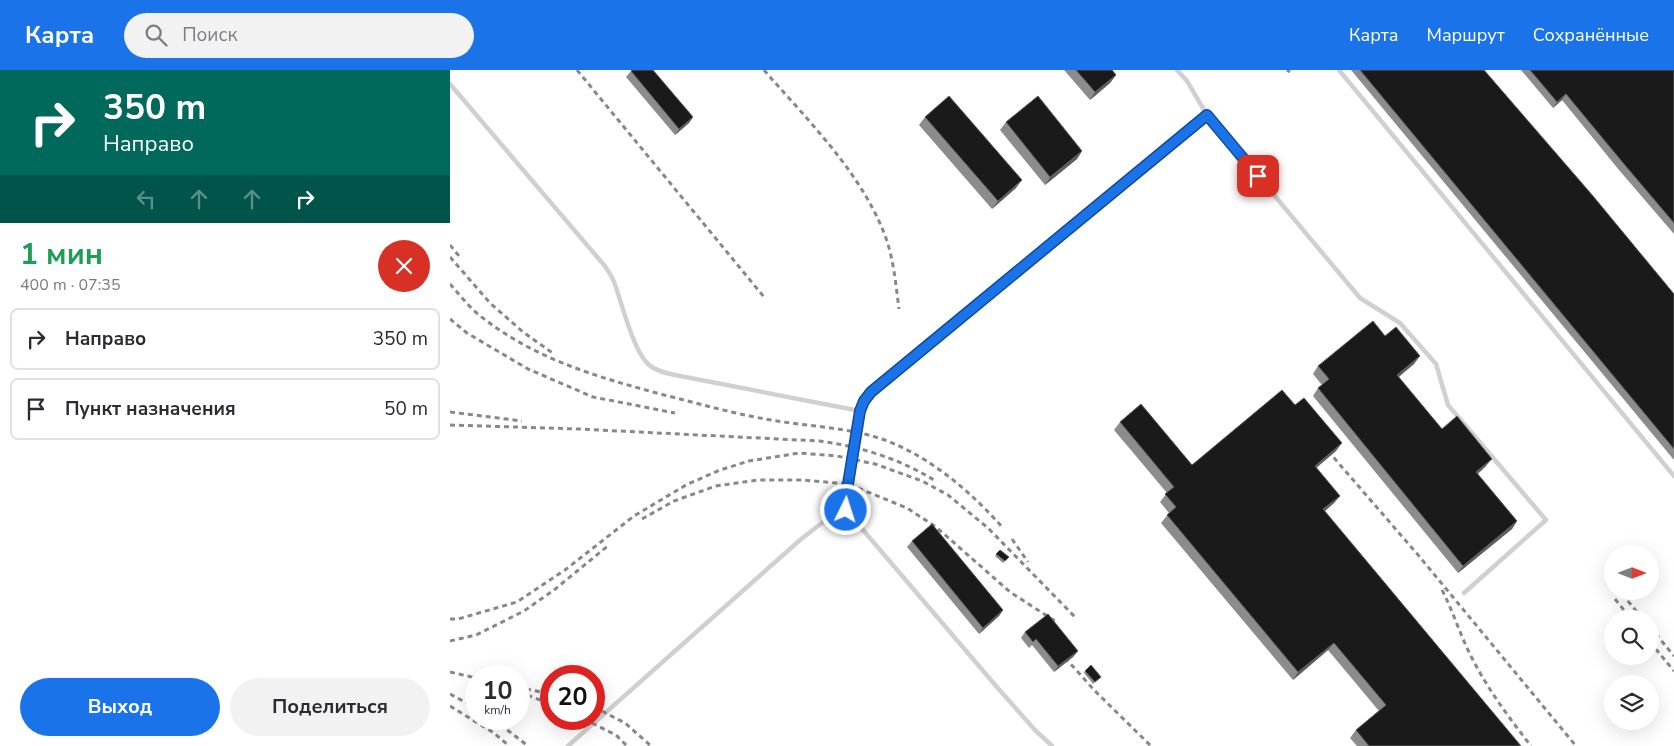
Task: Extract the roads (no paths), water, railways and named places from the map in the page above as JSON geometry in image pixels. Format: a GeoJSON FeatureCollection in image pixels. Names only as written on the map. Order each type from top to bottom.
{"type":"FeatureCollection","features":[{"type":"Feature","properties":{"kind":"lane"},"geometry":{"type":"LineString","coordinates":[[1177,70],[1187,81],[1207,115],[1360,298],[1400,323],[1436,364],[1448,405],[1546,520],[1464,593]]}},
{"type":"Feature","properties":{"kind":"lane"},"geometry":{"type":"LineString","coordinates":[[1339,70],[1674,476]]}},
{"type":"Feature","properties":{"kind":"lane"},"geometry":{"type":"LineString","coordinates":[[450,84],[604,265],[613,279],[636,344],[649,365],[675,375],[860,411]]}},
{"type":"Feature","properties":{"kind":"lane"},"geometry":{"type":"LineString","coordinates":[[1052,746],[1035,730],[996,686],[846,510],[848,484],[860,411],[864,401],[884,381],[1207,115]]}},
{"type":"Feature","properties":{"kind":"lane"},"geometry":{"type":"LineString","coordinates":[[568,746],[800,540],[823,522],[846,510]]}},
{"type":"Feature","properties":{"kind":"railway"},"geometry":{"type":"LineString","coordinates":[[577,70],[764,297]]}},
{"type":"Feature","properties":{"kind":"railway"},"geometry":{"type":"LineString","coordinates":[[764,70],[834,150],[850,172],[877,217],[889,249],[899,309]]}},
{"type":"Feature","properties":{"kind":"railway"},"geometry":{"type":"LineString","coordinates":[[450,245],[459,256]]}},
{"type":"Feature","properties":{"kind":"railway"},"geometry":{"type":"LineString","coordinates":[[450,257],[490,303],[523,332],[554,354]]}},
{"type":"Feature","properties":{"kind":"railway"},"geometry":{"type":"LineString","coordinates":[[450,284],[467,304],[500,330],[522,344],[567,365],[639,388],[731,412],[771,420],[861,433],[906,449],[937,468],[965,490],[1003,528]]}},
{"type":"Feature","properties":{"kind":"railway"},"geometry":{"type":"LineString","coordinates":[[450,319],[467,333],[528,369],[593,397],[675,413]]}},
{"type":"Feature","properties":{"kind":"railway"},"geometry":{"type":"LineString","coordinates":[[450,412],[522,421]]}},
{"type":"Feature","properties":{"kind":"railway"},"geometry":{"type":"LineString","coordinates":[[450,425],[579,429],[819,441],[879,454],[921,472],[934,480]]}},
{"type":"Feature","properties":{"kind":"railway"},"geometry":{"type":"LineString","coordinates":[[1322,444],[1419,556],[1576,746]]}},
{"type":"Feature","properties":{"kind":"railway"},"geometry":{"type":"LineString","coordinates":[[450,619],[458,619],[517,602],[565,570],[634,516],[686,485],[720,470],[749,461],[799,453],[837,456],[875,464],[922,481],[948,495],[988,528],[1075,617]]}},
{"type":"Feature","properties":{"kind":"railway"},"geometry":{"type":"LineString","coordinates":[[642,519],[674,501],[716,486],[758,480],[802,480],[848,484],[907,508],[936,527],[1010,592],[1058,623]]}},
{"type":"Feature","properties":{"kind":"railway"},"geometry":{"type":"LineString","coordinates":[[1012,539],[1028,562]]}},
{"type":"Feature","properties":{"kind":"railway"},"geometry":{"type":"LineString","coordinates":[[450,641],[476,635],[524,611],[554,590],[609,545]]}},
{"type":"Feature","properties":{"kind":"railway"},"geometry":{"type":"LineString","coordinates":[[1442,590],[1479,671],[1500,704],[1531,746]]}},
{"type":"Feature","properties":{"kind":"railway"},"geometry":{"type":"LineString","coordinates":[[1616,600],[1624,610]]}},
{"type":"Feature","properties":{"kind":"railway"},"geometry":{"type":"LineString","coordinates":[[1627,600],[1635,610]]}},
{"type":"Feature","properties":{"kind":"railway"},"geometry":{"type":"LineString","coordinates":[[1659,638],[1674,656]]}},
{"type":"Feature","properties":{"kind":"railway"},"geometry":{"type":"LineString","coordinates":[[1059,651],[1095,691],[1151,746]]}},
{"type":"Feature","properties":{"kind":"railway"},"geometry":{"type":"LineString","coordinates":[[1659,653],[1674,671]]}},
{"type":"Feature","properties":{"kind":"railway"},"geometry":{"type":"LineString","coordinates":[[450,672],[465,675]]}},
{"type":"Feature","properties":{"kind":"railway"},"geometry":{"type":"LineString","coordinates":[[530,690],[540,692]]}},
{"type":"Feature","properties":{"kind":"railway"},"geometry":{"type":"LineString","coordinates":[[450,694],[465,702]]}},
{"type":"Feature","properties":{"kind":"railway"},"geometry":{"type":"LineString","coordinates":[[530,696],[540,700]]}},
{"type":"Feature","properties":{"kind":"railway"},"geometry":{"type":"LineString","coordinates":[[450,706],[494,733],[509,746]]}},
{"type":"Feature","properties":{"kind":"railway"},"geometry":{"type":"LineString","coordinates":[[605,713],[625,723],[651,746]]}},
{"type":"Feature","properties":{"kind":"railway"},"geometry":{"type":"LineString","coordinates":[[507,730],[528,746]]}},
{"type":"Feature","properties":{"kind":"railway"},"geometry":{"type":"LineString","coordinates":[[605,730],[616,735],[627,746]]}}]}
